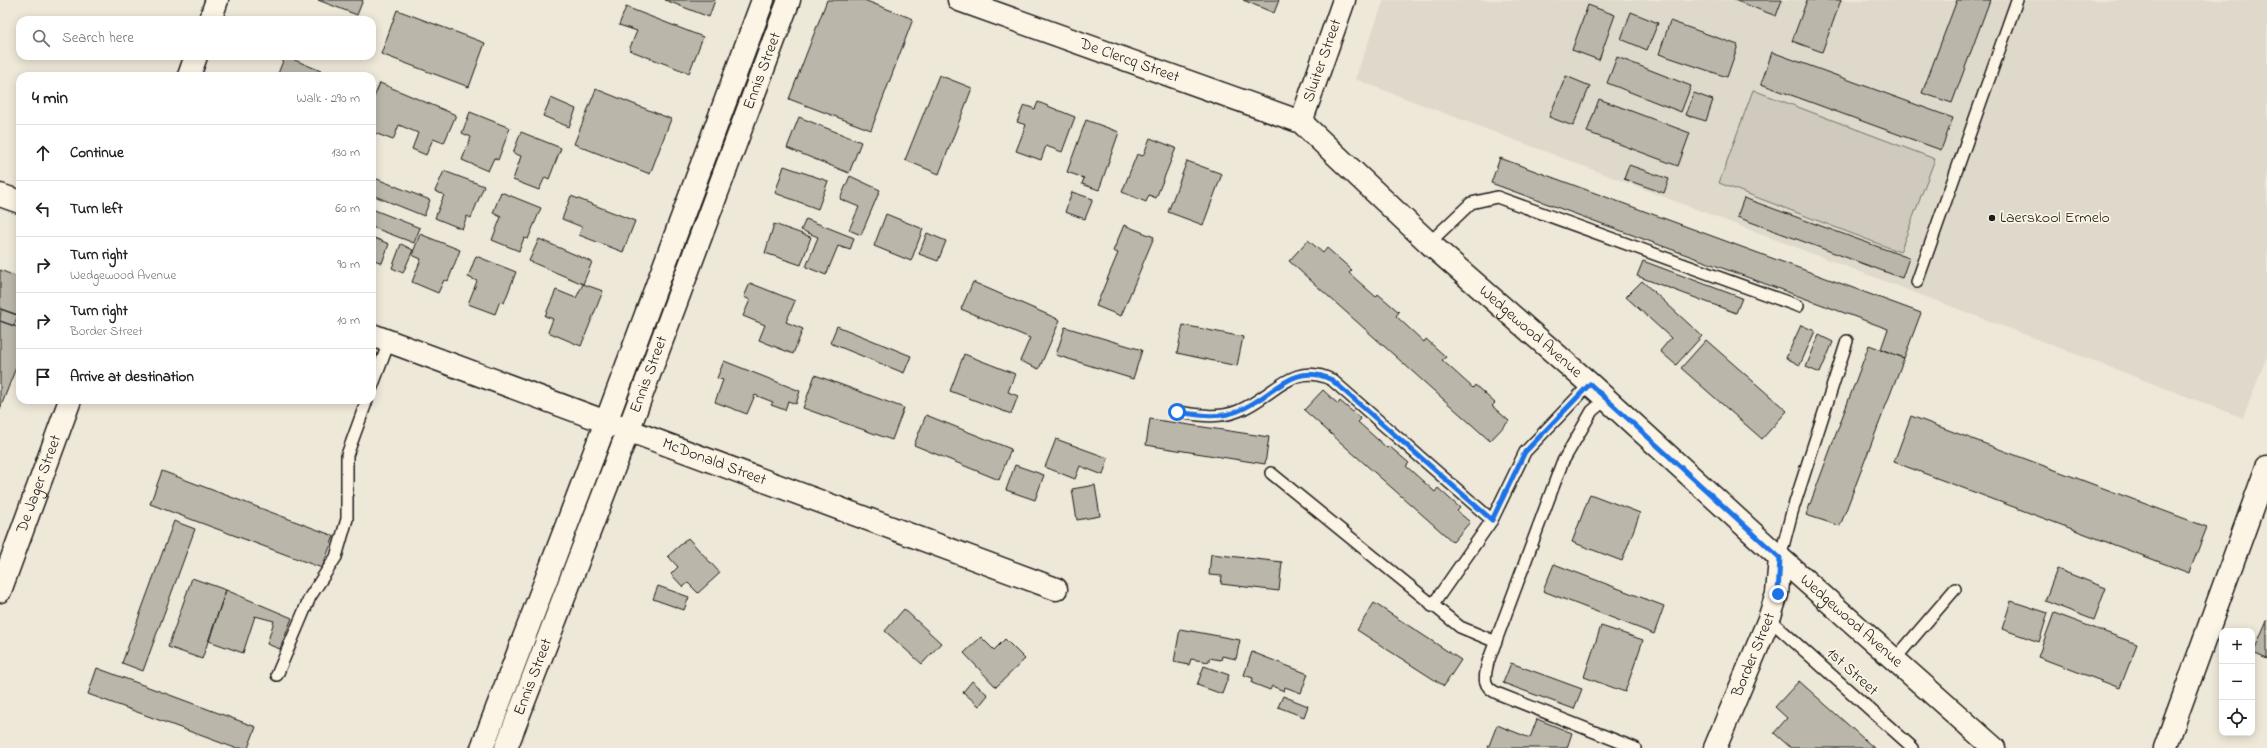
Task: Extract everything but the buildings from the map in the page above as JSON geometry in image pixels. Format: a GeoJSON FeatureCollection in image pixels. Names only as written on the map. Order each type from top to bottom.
{"type":"FeatureCollection","features":[{"type":"Feature","properties":{"kind":"street"},"geometry":{"type":"LineString","coordinates":[[211,16],[217,0]]}},
{"type":"Feature","properties":{"kind":"street","name":"Ennis Street"},"geometry":{"type":"LineString","coordinates":[[482,748],[606,422],[763,0]]}},
{"type":"Feature","properties":{"kind":"street","name":"Ennis Street"},"geometry":{"type":"LineString","coordinates":[[506,748],[628,432],[789,0]]}},
{"type":"Feature","properties":{"kind":"street","name":"De Clercq Street"},"geometry":{"type":"LineString","coordinates":[[959,0],[1301,122]]}},
{"type":"Feature","properties":{"kind":"street","name":"Sluiter Street"},"geometry":{"type":"LineString","coordinates":[[1301,122],[1344,0]]}},
{"type":"Feature","properties":{"kind":"street"},"geometry":{"type":"LineString","coordinates":[[190,72],[195,60]]}},
{"type":"Feature","properties":{"kind":"street","name":"Wedgewood Avenue"},"geometry":{"type":"LineString","coordinates":[[1301,122],[1429,243],[1590,384],[1605,400],[1780,558],[1994,748]]}},
{"type":"Feature","properties":{"kind":"street"},"geometry":{"type":"LineString","coordinates":[[0,195],[16,201]]}},
{"type":"Feature","properties":{"kind":"street","name":"McDonald Street"},"geometry":{"type":"LineString","coordinates":[[380,338],[606,422],[628,432],[1056,589]]}},
{"type":"Feature","properties":{"kind":"street","name":"De Jager Street"},"geometry":{"type":"LineString","coordinates":[[0,591],[69,404]]}},
{"type":"Feature","properties":{"kind":"street"},"geometry":{"type":"LineString","coordinates":[[2165,748],[2267,468]]}},
{"type":"Feature","properties":{"kind":"street","name":"Border Street"},"geometry":{"type":"LineString","coordinates":[[1715,748],[1778,594],[1780,558]]}},
{"type":"Feature","properties":{"kind":"lane"},"geometry":{"type":"LineString","coordinates":[[1917,282],[2018,0]]}},
{"type":"Feature","properties":{"kind":"lane"},"geometry":{"type":"LineString","coordinates":[[1429,243],[1471,203],[1497,197],[1798,306]]}},
{"type":"Feature","properties":{"kind":"lane"},"geometry":{"type":"LineString","coordinates":[[376,362],[380,338]]}},
{"type":"Feature","properties":{"kind":"lane"},"geometry":{"type":"LineString","coordinates":[[1780,558],[1792,512],[1847,341]]}},
{"type":"Feature","properties":{"kind":"lane"},"geometry":{"type":"LineString","coordinates":[[1177,412],[1210,417],[1237,412],[1264,398],[1298,375],[1308,373],[1324,376],[1332,380],[1492,520]]}},
{"type":"Feature","properties":{"kind":"lane"},"geometry":{"type":"LineString","coordinates":[[1432,606],[1492,520],[1525,452],[1590,384]]}},
{"type":"Feature","properties":{"kind":"lane"},"geometry":{"type":"LineString","coordinates":[[1605,400],[1592,411],[1562,463],[1496,642],[1486,672],[1486,684],[1490,690],[1635,748]]}},
{"type":"Feature","properties":{"kind":"lane"},"geometry":{"type":"LineString","coordinates":[[277,675],[310,597],[336,557],[347,519],[347,455],[366,404]]}},
{"type":"Feature","properties":{"kind":"lane"},"geometry":{"type":"LineString","coordinates":[[1271,473],[1432,606],[1460,627],[1496,642]]}},
{"type":"Feature","properties":{"kind":"lane"},"geometry":{"type":"LineString","coordinates":[[1895,659],[1955,589]]}},
{"type":"Feature","properties":{"kind":"lane","name":"1st Street"},"geometry":{"type":"LineString","coordinates":[[1769,619],[1913,748]]}},
{"type":"Feature","properties":{"kind":"shaded area","name":"Laerskool Ermelo"},"geometry":{"type":"Polygon","coordinates":[[[1384,0],[2267,0],[2267,356],[2243,418],[1355,79],[1384,0]]]}},
{"type":"Feature","properties":{"kind":"shaded area"},"geometry":{"type":"Polygon","coordinates":[[[1753,90],[1935,159],[1900,252],[1719,183],[1753,90]]]}},
{"type":"Feature","properties":{"kind":"place","name":"Laerskool Ermelo"},"geometry":{"type":"Point","coordinates":[1992,218]}},
{"type":"Feature","properties":{"kind":"route"},"geometry":{"type":"LineString","coordinates":[[1177,412],[1210,417],[1237,412],[1264,398],[1298,375],[1308,373],[1324,376],[1332,380],[1492,520],[1525,452],[1590,384],[1605,400],[1780,558],[1778,594]]}}]}
